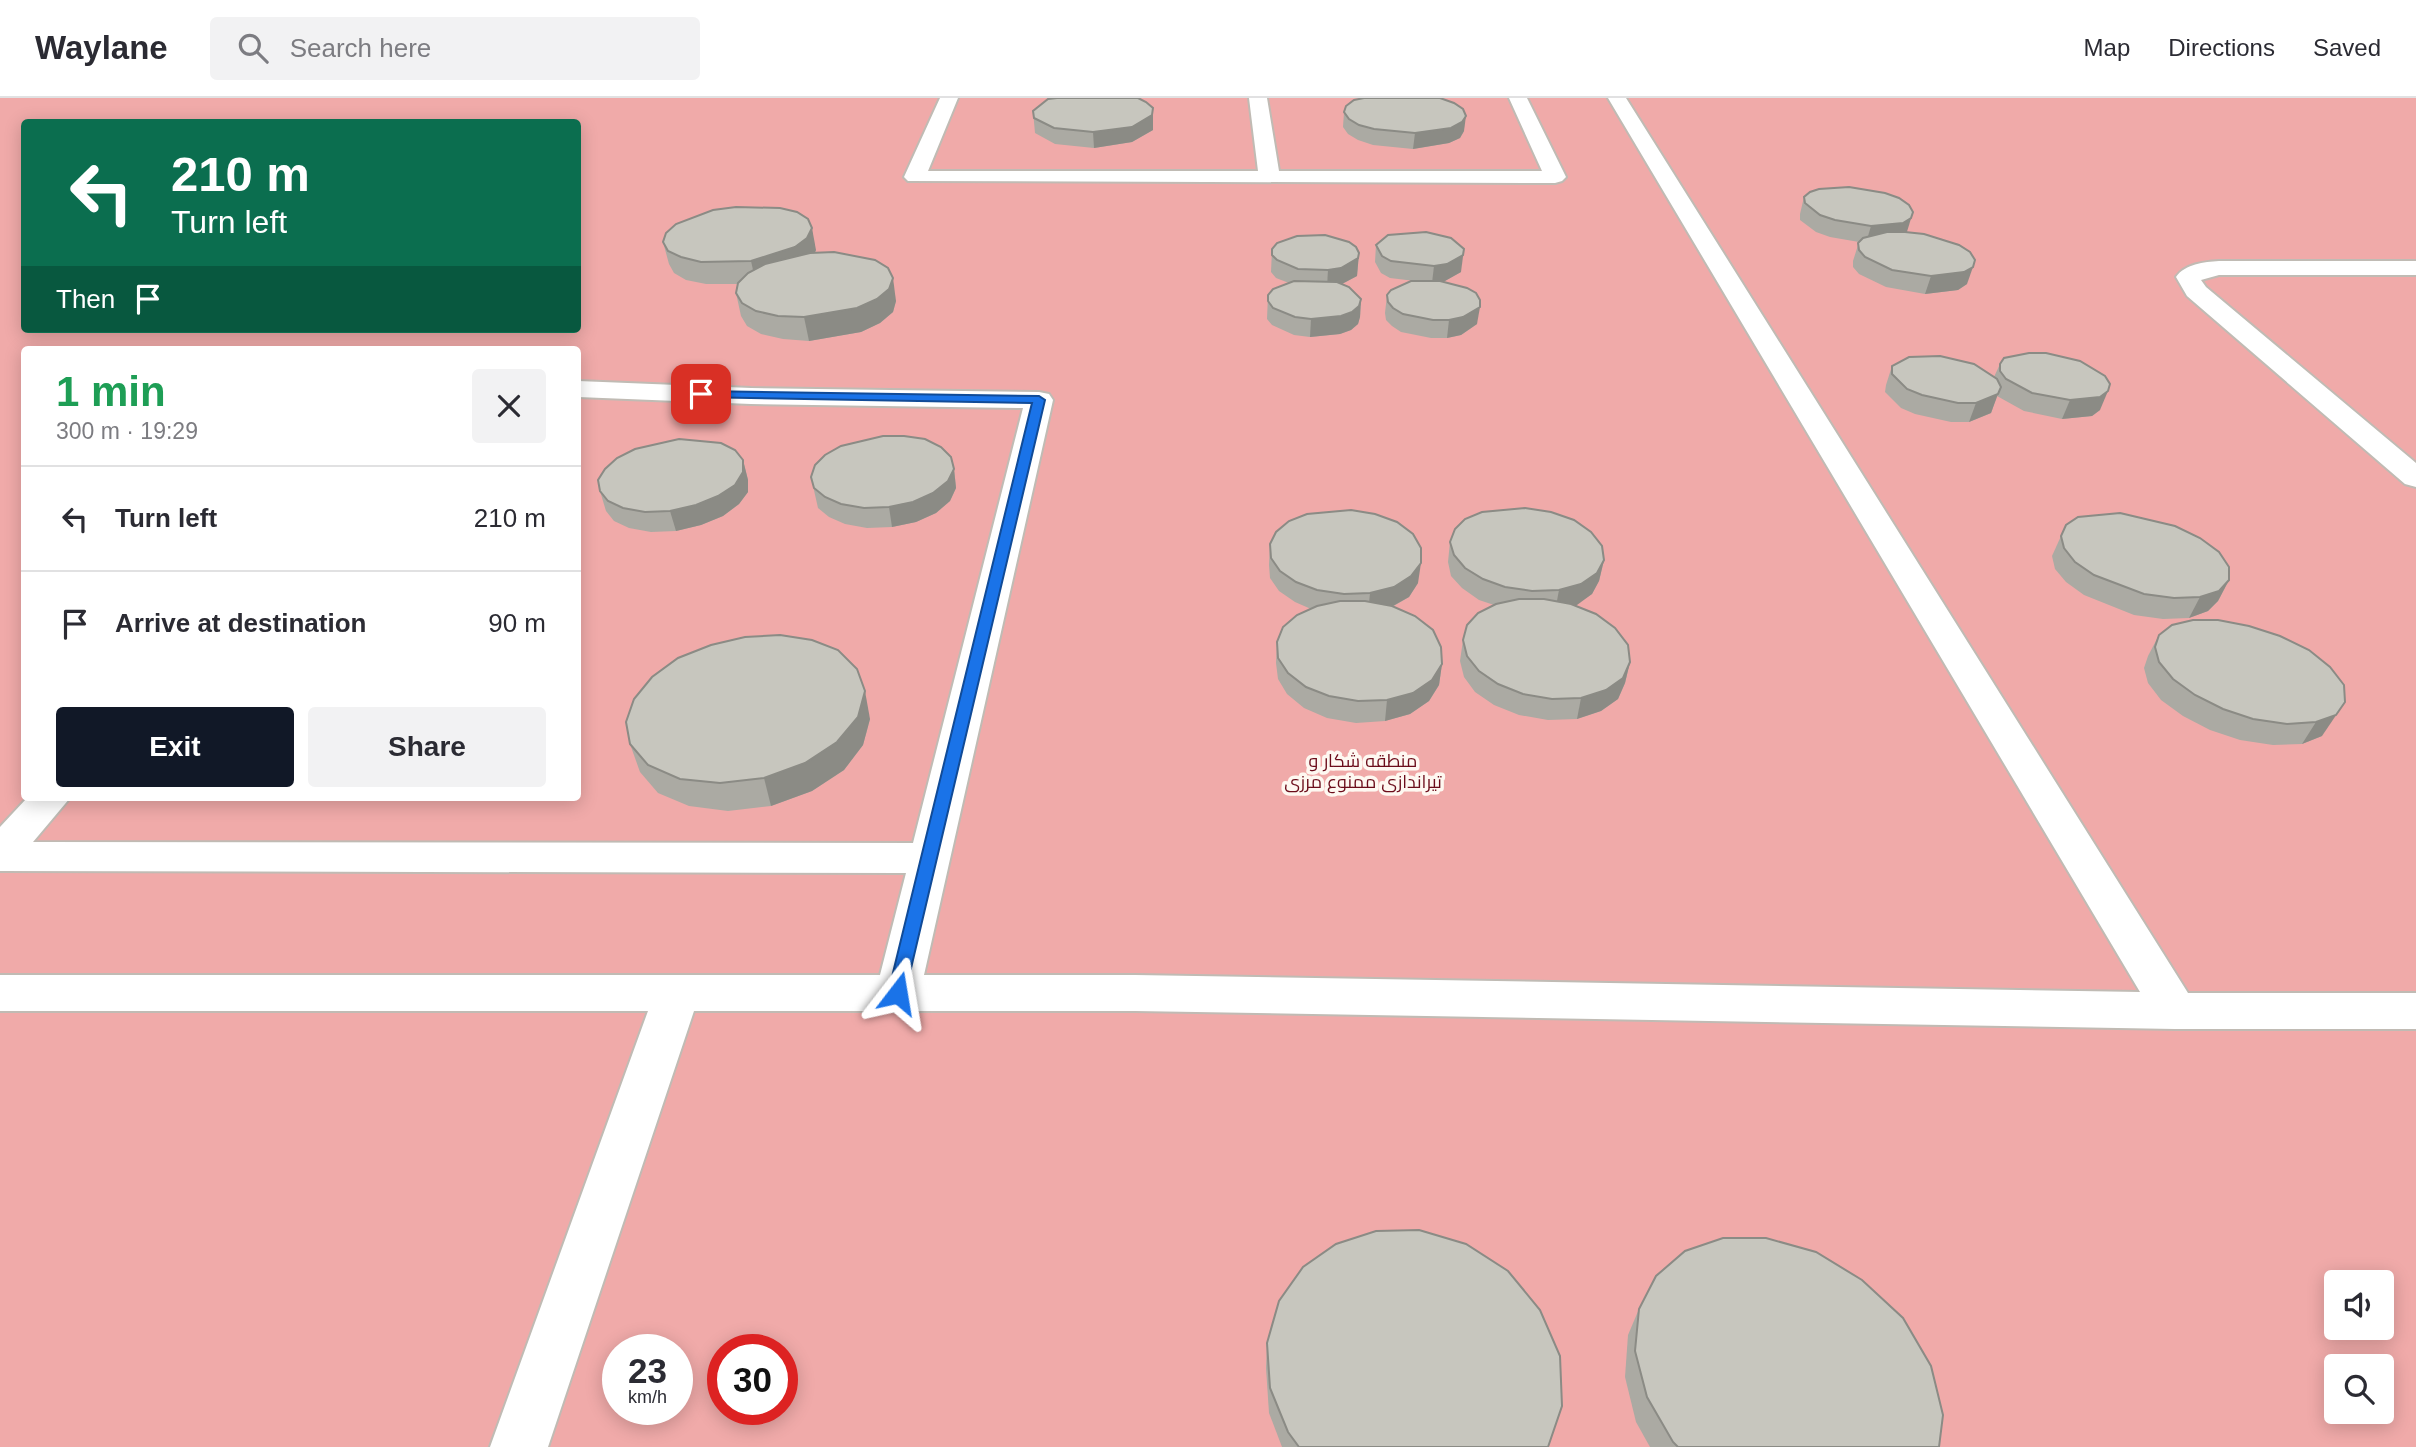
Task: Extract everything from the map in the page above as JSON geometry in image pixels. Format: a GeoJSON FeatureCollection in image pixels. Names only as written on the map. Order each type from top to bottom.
{"type":"FeatureCollection","features":[{"type":"Feature","properties":{"kind":"street"},"geometry":{"type":"LineString","coordinates":[[949,98],[915,177],[1555,177],[1518,98]]}},
{"type":"Feature","properties":{"kind":"street"},"geometry":{"type":"LineString","coordinates":[[1258,98],[1270,178]]}},
{"type":"Feature","properties":{"kind":"street"},"geometry":{"type":"LineString","coordinates":[[1617,98],[2175,1011]]}},
{"type":"Feature","properties":{"kind":"street"},"geometry":{"type":"LineString","coordinates":[[2416,268],[2219,268],[2204,269],[2188,277],[2196,291],[2416,478]]}},
{"type":"Feature","properties":{"kind":"street"},"geometry":{"type":"LineString","coordinates":[[581,389],[751,396],[1039,400],[898,993]]}},
{"type":"Feature","properties":{"kind":"street"},"geometry":{"type":"LineString","coordinates":[[0,854],[47,801]]}},
{"type":"Feature","properties":{"kind":"street"},"geometry":{"type":"LineString","coordinates":[[0,854],[930,858]]}},
{"type":"Feature","properties":{"kind":"street"},"geometry":{"type":"LineString","coordinates":[[0,993],[1149,993],[2175,1011],[2416,1011]]}},
{"type":"Feature","properties":{"kind":"street"},"geometry":{"type":"LineString","coordinates":[[519,1447],[677,993]]}},
{"type":"Feature","properties":{"kind":"green space","name":"منطقه شکار و تیراندازی ممنوع مرزی"},"geometry":{"type":"Polygon","coordinates":[[[0,98],[2416,98],[2416,1447],[0,1447],[0,98]]]}},
{"type":"Feature","properties":{"kind":"building"},"geometry":{"type":"Polygon","coordinates":[[[1138,98],[1153,108],[1152,115],[1132,127],[1093,132],[1054,128],[1034,118],[1033,111],[1048,99],[1138,98]]]}},
{"type":"Feature","properties":{"kind":"building"},"geometry":{"type":"Polygon","coordinates":[[[1440,98],[1463,109],[1466,116],[1462,122],[1451,128],[1415,133],[1374,129],[1359,125],[1344,112],[1346,106],[1354,100],[1440,98]]]}},
{"type":"Feature","properties":{"kind":"building"},"geometry":{"type":"Polygon","coordinates":[[[1849,187],[1899,198],[1909,205],[1913,212],[1911,218],[1903,223],[1871,226],[1820,215],[1805,203],[1804,197],[1810,192],[1849,187]]]}},
{"type":"Feature","properties":{"kind":"building"},"geometry":{"type":"Polygon","coordinates":[[[736,207],[780,208],[797,212],[808,219],[812,228],[807,238],[795,247],[751,261],[701,262],[668,251],[663,242],[666,233],[676,224],[713,210],[736,207]]]}},
{"type":"Feature","properties":{"kind":"building"},"geometry":{"type":"Polygon","coordinates":[[[1426,232],[1451,238],[1464,249],[1463,255],[1447,264],[1434,266],[1391,261],[1382,256],[1376,245],[1388,235],[1426,232]]]}},
{"type":"Feature","properties":{"kind":"building"},"geometry":{"type":"Polygon","coordinates":[[[1887,232],[1924,234],[1959,245],[1970,252],[1975,260],[1973,267],[1964,272],[1931,276],[1892,270],[1865,257],[1859,250],[1858,243],[1863,238],[1887,232]]]}},
{"type":"Feature","properties":{"kind":"building"},"geometry":{"type":"Polygon","coordinates":[[[1325,235],[1349,242],[1356,247],[1358,258],[1341,268],[1298,269],[1272,255],[1272,249],[1277,243],[1297,236],[1325,235]]]}},
{"type":"Feature","properties":{"kind":"building"},"geometry":{"type":"Polygon","coordinates":[[[834,252],[875,260],[888,268],[893,278],[889,289],[877,299],[857,308],[804,317],[778,316],[756,311],[742,303],[736,293],[738,283],[748,273],[765,264],[810,253],[834,252]]]}},
{"type":"Feature","properties":{"kind":"building"},"geometry":{"type":"Polygon","coordinates":[[[1294,281],[1337,282],[1349,287],[1361,299],[1359,306],[1341,316],[1311,319],[1295,317],[1273,308],[1268,301],[1268,295],[1273,289],[1294,281]]]}},
{"type":"Feature","properties":{"kind":"building"},"geometry":{"type":"Polygon","coordinates":[[[1411,281],[1440,281],[1467,288],[1476,293],[1480,307],[1463,317],[1449,320],[1403,314],[1393,308],[1387,295],[1391,290],[1411,281]]]}},
{"type":"Feature","properties":{"kind":"building"},"geometry":{"type":"Polygon","coordinates":[[[2046,353],[2080,361],[2105,376],[2110,384],[2108,391],[2100,397],[2070,400],[2032,393],[2006,379],[2000,371],[2004,358],[2046,353]]]}},
{"type":"Feature","properties":{"kind":"building"},"geometry":{"type":"Polygon","coordinates":[[[1940,356],[1974,364],[1997,379],[2001,387],[1998,394],[1976,403],[1958,403],[1907,389],[1892,374],[1892,366],[1909,357],[1940,356]]]}},
{"type":"Feature","properties":{"kind":"building"},"geometry":{"type":"Polygon","coordinates":[[[883,436],[925,439],[941,447],[951,457],[954,469],[948,481],[933,493],[913,502],[889,507],[864,508],[841,504],[825,497],[814,488],[811,477],[815,465],[825,455],[841,446],[883,436]]]}},
{"type":"Feature","properties":{"kind":"building"},"geometry":{"type":"Polygon","coordinates":[[[679,439],[721,443],[735,450],[743,460],[743,472],[735,485],[696,505],[670,511],[645,512],[623,508],[608,501],[600,491],[598,480],[617,458],[635,449],[679,439]]]}},
{"type":"Feature","properties":{"kind":"building"},"geometry":{"type":"Polygon","coordinates":[[[1525,508],[1551,512],[1574,520],[1591,532],[1602,546],[1604,560],[1597,573],[1581,584],[1559,590],[1532,591],[1505,587],[1483,579],[1465,568],[1454,555],[1450,542],[1455,529],[1465,519],[1482,512],[1525,508]]]}},
{"type":"Feature","properties":{"kind":"building"},"geometry":{"type":"Polygon","coordinates":[[[1351,510],[1375,514],[1397,522],[1413,534],[1421,548],[1421,563],[1411,576],[1394,587],[1370,593],[1344,594],[1317,590],[1296,582],[1280,571],[1271,558],[1270,544],[1276,532],[1289,521],[1307,514],[1351,510]]]}},
{"type":"Feature","properties":{"kind":"building"},"geometry":{"type":"Polygon","coordinates":[[[2120,513],[2175,526],[2200,538],[2219,552],[2229,567],[2229,580],[2219,591],[2200,597],[2174,598],[2144,594],[2094,575],[2075,562],[2064,548],[2061,536],[2066,525],[2078,517],[2120,513]]]}},
{"type":"Feature","properties":{"kind":"building"},"geometry":{"type":"Polygon","coordinates":[[[1519,599],[1544,599],[1571,604],[1596,614],[1615,628],[1628,645],[1630,662],[1623,678],[1606,690],[1581,698],[1552,699],[1523,694],[1498,684],[1479,671],[1467,656],[1463,640],[1467,625],[1478,613],[1496,604],[1519,599]]]}},
{"type":"Feature","properties":{"kind":"building"},"geometry":{"type":"Polygon","coordinates":[[[1340,601],[1365,601],[1392,606],[1415,616],[1433,630],[1441,647],[1442,664],[1432,680],[1413,693],[1387,700],[1358,701],[1329,696],[1306,687],[1288,673],[1278,658],[1277,642],[1283,627],[1297,615],[1317,606],[1340,601]]]}},
{"type":"Feature","properties":{"kind":"building"},"geometry":{"type":"Polygon","coordinates":[[[2193,620],[2218,620],[2249,626],[2280,636],[2309,650],[2330,667],[2344,685],[2345,702],[2336,715],[2316,722],[2287,724],[2253,719],[2223,709],[2195,695],[2173,679],[2159,662],[2155,647],[2159,635],[2172,625],[2193,620]]]}},
{"type":"Feature","properties":{"kind":"building"},"geometry":{"type":"Polygon","coordinates":[[[780,635],[812,640],[838,650],[857,669],[865,691],[858,717],[837,742],[805,763],[764,778],[720,783],[680,779],[648,765],[630,744],[626,722],[634,699],[652,677],[678,658],[711,645],[745,637],[780,635]]]}},
{"type":"Feature","properties":{"kind":"building"},"geometry":{"type":"Polygon","coordinates":[[[1419,1230],[1466,1244],[1508,1271],[1540,1310],[1560,1356],[1562,1406],[1548,1447],[1299,1447],[1288,1432],[1270,1388],[1267,1343],[1279,1301],[1303,1267],[1336,1244],[1376,1231],[1419,1230]]]}},
{"type":"Feature","properties":{"kind":"building"},"geometry":{"type":"Polygon","coordinates":[[[1723,1238],[1766,1238],[1816,1252],[1862,1280],[1903,1318],[1931,1366],[1943,1415],[1939,1447],[1678,1447],[1647,1397],[1635,1351],[1639,1309],[1656,1276],[1685,1251],[1723,1238]]]}},
{"type":"Feature","properties":{"kind":"route"},"geometry":{"type":"LineString","coordinates":[[701,394],[1039,400],[898,993]]}}]}
